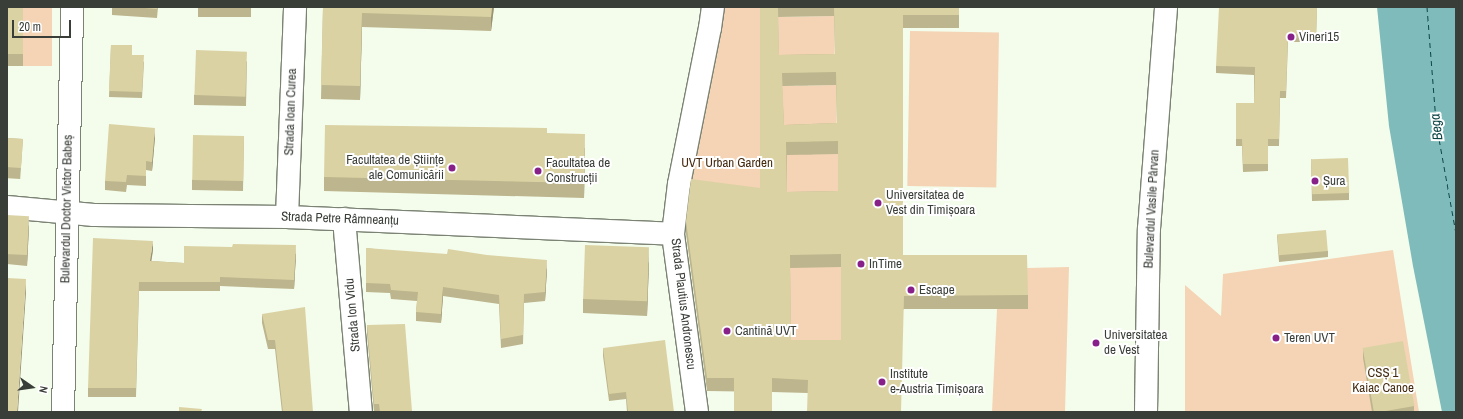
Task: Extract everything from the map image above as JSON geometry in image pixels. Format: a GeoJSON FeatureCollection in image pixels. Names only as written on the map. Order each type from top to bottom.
{"type":"FeatureCollection","features":[{"type":"Feature","properties":{"kind":"street","name":"Bulevardul Doctor Victor Babeș"},"geometry":{"type":"LineString","coordinates":[[63,412],[72,7]]}},
{"type":"Feature","properties":{"kind":"street","name":"Strada Ioan Curea"},"geometry":{"type":"LineString","coordinates":[[287,217],[295,7]]}},
{"type":"Feature","properties":{"kind":"street","name":"Strada Plautius Andronescu"},"geometry":{"type":"LineString","coordinates":[[697,412],[673,234],[679,184],[713,7]]}},
{"type":"Feature","properties":{"kind":"street","name":"Bulevardul Vasile Pârvan"},"geometry":{"type":"LineString","coordinates":[[1146,412],[1149,229],[1166,7]]}},
{"type":"Feature","properties":{"kind":"street","name":"Strada Petre Râmneanțu"},"geometry":{"type":"LineString","coordinates":[[7,207],[94,215],[287,217],[673,234]]}},
{"type":"Feature","properties":{"kind":"street","name":"Strada Ion Vidu"},"geometry":{"type":"LineString","coordinates":[[344,219],[361,412]]}},
{"type":"Feature","properties":{"kind":"green space"},"geometry":{"type":"Polygon","coordinates":[[[23,7],[52,7],[52,66],[23,66],[23,7]]]}},
{"type":"Feature","properties":{"kind":"green space","name":"UVT Urban Garden"},"geometry":{"type":"Polygon","coordinates":[[[723,7],[760,7],[760,202],[686,192],[717,49],[723,7]]]}},
{"type":"Feature","properties":{"kind":"green space"},"geometry":{"type":"Polygon","coordinates":[[[834,16],[835,67],[779,68],[778,17],[834,16]]]}},
{"type":"Feature","properties":{"kind":"green space"},"geometry":{"type":"Polygon","coordinates":[[[910,31],[999,33],[996,188],[907,186],[910,31]]]}},
{"type":"Feature","properties":{"kind":"green space"},"geometry":{"type":"Polygon","coordinates":[[[836,85],[837,136],[783,137],[782,86],[836,85]]]}},
{"type":"Feature","properties":{"kind":"green space"},"geometry":{"type":"Polygon","coordinates":[[[786,154],[838,154],[838,204],[786,204],[786,154]]]}},
{"type":"Feature","properties":{"kind":"green space","name":"CSȘ 1 Kaiac Canoe"},"geometry":{"type":"Polygon","coordinates":[[[1393,250],[1419,412],[1185,412],[1185,285],[1221,316],[1223,274],[1393,250]]]}},
{"type":"Feature","properties":{"kind":"green space"},"geometry":{"type":"Polygon","coordinates":[[[790,267],[841,267],[841,344],[790,344],[790,267]]]}},
{"type":"Feature","properties":{"kind":"green space"},"geometry":{"type":"Polygon","coordinates":[[[1069,267],[1065,412],[992,412],[997,309],[1027,268],[1069,267]]]}},
{"type":"Feature","properties":{"kind":"water","name":"Bega"},"geometry":{"type":"Polygon","coordinates":[[[1377,7],[1456,7],[1456,412],[1442,412],[1413,266],[1389,126],[1377,7]]]}},
{"type":"Feature","properties":{"kind":"building"},"geometry":{"type":"Polygon","coordinates":[[[7,7],[23,7],[23,54],[7,54],[7,7]]]}},
{"type":"Feature","properties":{"kind":"building"},"geometry":{"type":"Polygon","coordinates":[[[132,7],[157,7],[157,9],[132,7]]]}},
{"type":"Feature","properties":{"kind":"building"},"geometry":{"type":"Polygon","coordinates":[[[323,7],[492,7],[491,17],[362,13],[360,86],[321,85],[323,7]]]}},
{"type":"Feature","properties":{"kind":"building"},"geometry":{"type":"Polygon","coordinates":[[[760,7],[778,7],[779,55],[835,54],[834,7],[959,7],[959,15],[903,15],[903,255],[1027,255],[1028,295],[904,296],[901,412],[807,412],[808,380],[772,378],[772,412],[734,412],[734,378],[707,378],[686,221],[691,179],[760,188],[760,7]],[[836,72],[782,73],[784,125],[837,123],[836,72]],[[838,141],[786,142],[787,192],[838,191],[838,141]],[[841,254],[790,255],[791,340],[841,340],[841,254]]]}},
{"type":"Feature","properties":{"kind":"building"},"geometry":{"type":"Polygon","coordinates":[[[1219,7],[1317,7],[1316,35],[1288,34],[1286,91],[1280,91],[1279,139],[1268,139],[1268,164],[1243,164],[1242,139],[1236,139],[1236,103],[1254,103],[1255,67],[1216,66],[1219,7]]]}},
{"type":"Feature","properties":{"kind":"building"},"geometry":{"type":"Polygon","coordinates":[[[111,45],[132,45],[132,55],[144,55],[142,92],[109,91],[111,45]]]}},
{"type":"Feature","properties":{"kind":"building"},"geometry":{"type":"Polygon","coordinates":[[[196,50],[247,52],[245,97],[194,95],[196,50]]]}},
{"type":"Feature","properties":{"kind":"building"},"geometry":{"type":"Polygon","coordinates":[[[109,124],[155,128],[152,162],[146,161],[146,176],[127,175],[126,182],[105,181],[109,124]]]}},
{"type":"Feature","properties":{"kind":"building"},"geometry":{"type":"Polygon","coordinates":[[[325,125],[547,128],[547,133],[585,134],[584,183],[324,177],[325,125]]]}},
{"type":"Feature","properties":{"kind":"building"},"geometry":{"type":"Polygon","coordinates":[[[193,135],[244,136],[243,181],[192,180],[193,135]]]}},
{"type":"Feature","properties":{"kind":"building"},"geometry":{"type":"Polygon","coordinates":[[[7,138],[23,139],[21,168],[7,167],[7,138]]]}},
{"type":"Feature","properties":{"kind":"building"},"geometry":{"type":"Polygon","coordinates":[[[1348,158],[1349,193],[1312,194],[1311,159],[1348,158]]]}},
{"type":"Feature","properties":{"kind":"building"},"geometry":{"type":"Polygon","coordinates":[[[7,215],[29,216],[27,255],[7,254],[7,215]]]}},
{"type":"Feature","properties":{"kind":"building"},"geometry":{"type":"Polygon","coordinates":[[[1326,230],[1328,251],[1279,255],[1277,234],[1326,230]]]}},
{"type":"Feature","properties":{"kind":"building"},"geometry":{"type":"Polygon","coordinates":[[[93,238],[153,241],[150,261],[184,263],[184,246],[232,247],[233,244],[296,245],[294,280],[220,277],[220,282],[139,282],[136,388],[88,388],[93,238]]]}},
{"type":"Feature","properties":{"kind":"building"},"geometry":{"type":"Polygon","coordinates":[[[585,245],[649,247],[647,301],[583,299],[585,245]]]}},
{"type":"Feature","properties":{"kind":"building"},"geometry":{"type":"Polygon","coordinates":[[[366,248],[447,254],[448,249],[487,255],[547,260],[545,292],[524,294],[523,335],[501,339],[499,295],[443,287],[441,314],[416,312],[418,292],[391,290],[390,284],[366,283],[366,248]]]}},
{"type":"Feature","properties":{"kind":"building"},"geometry":{"type":"Polygon","coordinates":[[[7,278],[26,279],[17,412],[7,412],[7,278]]]}},
{"type":"Feature","properties":{"kind":"building"},"geometry":{"type":"Polygon","coordinates":[[[305,307],[313,412],[283,412],[275,340],[268,340],[262,314],[305,307]]]}},
{"type":"Feature","properties":{"kind":"building"},"geometry":{"type":"Polygon","coordinates":[[[405,324],[412,411],[419,412],[380,412],[379,404],[374,404],[367,325],[405,324]]]}},
{"type":"Feature","properties":{"kind":"building"},"geometry":{"type":"Polygon","coordinates":[[[665,340],[674,412],[628,412],[626,392],[609,394],[603,348],[665,340]]]}},
{"type":"Feature","properties":{"kind":"building"},"geometry":{"type":"Polygon","coordinates":[[[1403,341],[1414,406],[1374,412],[1363,348],[1403,341]]]}},
{"type":"Feature","properties":{"kind":"building"},"geometry":{"type":"Polygon","coordinates":[[[179,407],[202,409],[201,412],[179,412],[179,407]]]}},
{"type":"Feature","properties":{"kind":"ferry route"},"geometry":{"type":"LineString","coordinates":[[1427,7],[1436,122],[1456,233]]}},
{"type":"Feature","properties":{"kind":"place","name":"Vineri15"},"geometry":{"type":"Point","coordinates":[1291,37]}},
{"type":"Feature","properties":{"kind":"place","name":"Facultatea de Științe ale Comunicării"},"geometry":{"type":"Point","coordinates":[452,168]}},
{"type":"Feature","properties":{"kind":"place","name":"Facultatea de Construcții"},"geometry":{"type":"Point","coordinates":[538,171]}},
{"type":"Feature","properties":{"kind":"place","name":"Șura"},"geometry":{"type":"Point","coordinates":[1315,181]}},
{"type":"Feature","properties":{"kind":"place","name":"Universitatea de Vest din Timișoara"},"geometry":{"type":"Point","coordinates":[878,203]}},
{"type":"Feature","properties":{"kind":"place","name":"InTime"},"geometry":{"type":"Point","coordinates":[861,264]}},
{"type":"Feature","properties":{"kind":"place","name":"Escape"},"geometry":{"type":"Point","coordinates":[911,290]}},
{"type":"Feature","properties":{"kind":"place","name":"Cantină UVT"},"geometry":{"type":"Point","coordinates":[727,331]}},
{"type":"Feature","properties":{"kind":"place","name":"Teren UVT"},"geometry":{"type":"Point","coordinates":[1276,338]}},
{"type":"Feature","properties":{"kind":"place","name":"Universitatea de Vest"},"geometry":{"type":"Point","coordinates":[1096,343]}},
{"type":"Feature","properties":{"kind":"place","name":"Institute e-Austria Timișoara"},"geometry":{"type":"Point","coordinates":[882,382]}}]}
